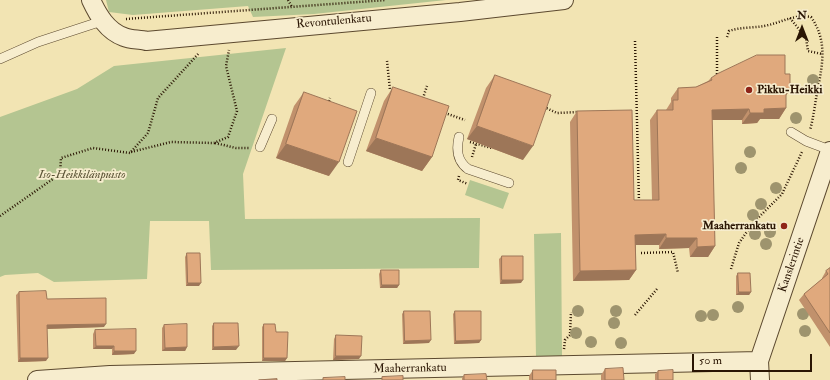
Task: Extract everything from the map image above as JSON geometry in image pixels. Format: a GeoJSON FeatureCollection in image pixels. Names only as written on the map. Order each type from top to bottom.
{"type":"FeatureCollection","features":[{"type":"Feature","properties":{"kind":"street"},"geometry":{"type":"LineString","coordinates":[[90,0],[105,23]]}},
{"type":"Feature","properties":{"kind":"street","name":"Revontulenkatu"},"geometry":{"type":"LineString","coordinates":[[105,23],[124,37],[146,40],[166,40],[302,25],[460,12],[564,0]]}},
{"type":"Feature","properties":{"kind":"street","name":"Kanslerintie"},"geometry":{"type":"LineString","coordinates":[[760,380],[759,361],[830,151]]}},
{"type":"Feature","properties":{"kind":"street","name":"Maaherrankatu"},"geometry":{"type":"LineString","coordinates":[[37,380],[105,375],[759,361]]}},
{"type":"Feature","properties":{"kind":"lane"},"geometry":{"type":"LineString","coordinates":[[0,59],[38,42],[105,23]]}},
{"type":"Feature","properties":{"kind":"lane"},"geometry":{"type":"LineString","coordinates":[[348,162],[371,93]]}},
{"type":"Feature","properties":{"kind":"lane"},"geometry":{"type":"LineString","coordinates":[[260,147],[272,119]]}},
{"type":"Feature","properties":{"kind":"lane"},"geometry":{"type":"LineString","coordinates":[[791,132],[806,141],[830,151]]}},
{"type":"Feature","properties":{"kind":"lane"},"geometry":{"type":"LineString","coordinates":[[459,138],[458,155],[462,165],[468,169],[509,183]]}},
{"type":"Feature","properties":{"kind":"path"},"geometry":{"type":"LineString","coordinates":[[288,0],[292,7]]}},
{"type":"Feature","properties":{"kind":"path"},"geometry":{"type":"LineString","coordinates":[[105,23],[386,0]]}},
{"type":"Feature","properties":{"kind":"path"},"geometry":{"type":"LineString","coordinates":[[790,18],[806,38],[808,51],[822,54]]}},
{"type":"Feature","properties":{"kind":"path"},"geometry":{"type":"LineString","coordinates":[[727,36],[729,31],[735,29]]}},
{"type":"Feature","properties":{"kind":"path"},"geometry":{"type":"LineString","coordinates":[[717,37],[717,77]]}},
{"type":"Feature","properties":{"kind":"path"},"geometry":{"type":"LineString","coordinates":[[635,40],[639,203]]}},
{"type":"Feature","properties":{"kind":"path"},"geometry":{"type":"LineString","coordinates":[[214,143],[228,137],[237,111],[226,66],[230,50]]}},
{"type":"Feature","properties":{"kind":"path"},"geometry":{"type":"LineString","coordinates":[[130,153],[148,133],[158,98],[200,53]]}},
{"type":"Feature","properties":{"kind":"path"},"geometry":{"type":"LineString","coordinates":[[388,61],[390,90]]}},
{"type":"Feature","properties":{"kind":"path"},"geometry":{"type":"LineString","coordinates":[[420,105],[427,86]]}},
{"type":"Feature","properties":{"kind":"path"},"geometry":{"type":"LineString","coordinates":[[326,110],[330,98]]}},
{"type":"Feature","properties":{"kind":"path"},"geometry":{"type":"LineString","coordinates":[[538,105],[557,113],[581,112]]}},
{"type":"Feature","properties":{"kind":"path"},"geometry":{"type":"LineString","coordinates":[[629,111],[636,111]]}},
{"type":"Feature","properties":{"kind":"path"},"geometry":{"type":"LineString","coordinates":[[443,113],[465,120]]}},
{"type":"Feature","properties":{"kind":"path"},"geometry":{"type":"LineString","coordinates":[[459,138],[492,148]]}},
{"type":"Feature","properties":{"kind":"path"},"geometry":{"type":"LineString","coordinates":[[0,216],[60,174],[61,158],[93,148],[130,153],[171,142],[214,143],[236,148],[260,147]]}},
{"type":"Feature","properties":{"kind":"path"},"geometry":{"type":"LineString","coordinates":[[641,253],[673,252],[678,273]]}},
{"type":"Feature","properties":{"kind":"path"},"geometry":{"type":"LineString","coordinates":[[635,315],[657,289]]}},
{"type":"Feature","properties":{"kind":"path"},"geometry":{"type":"LineString","coordinates":[[563,365],[565,340],[570,335],[571,312]]}},
{"type":"Feature","properties":{"kind":"green space"},"geometry":{"type":"Polygon","coordinates":[[[106,0],[446,0],[314,14],[253,17],[248,6],[133,15],[109,12],[106,0]]]}},
{"type":"Feature","properties":{"kind":"green space","name":"Iso-Heikkilänpuisto"},"geometry":{"type":"Polygon","coordinates":[[[286,48],[243,174],[245,219],[480,218],[479,268],[211,270],[209,221],[150,221],[147,279],[54,282],[38,273],[5,275],[0,277],[0,117],[77,89],[114,66],[286,48]]]}},
{"type":"Feature","properties":{"kind":"green space"},"geometry":{"type":"Polygon","coordinates":[[[470,180],[509,193],[503,209],[465,195],[470,180]]]}},
{"type":"Feature","properties":{"kind":"green space"},"geometry":{"type":"Polygon","coordinates":[[[561,233],[562,356],[536,357],[534,234],[561,233]]]}},
{"type":"Feature","properties":{"kind":"building"},"geometry":{"type":"Polygon","coordinates":[[[757,55],[785,55],[785,74],[790,74],[790,90],[786,90],[786,108],[764,109],[764,113],[750,113],[749,109],[712,110],[715,246],[697,247],[697,238],[666,238],[666,234],[635,235],[636,270],[580,271],[577,111],[632,110],[634,200],[659,200],[657,110],[673,110],[673,100],[678,100],[678,88],[696,87],[712,80],[711,78],[717,74],[757,55]]]}},
{"type":"Feature","properties":{"kind":"building"},"geometry":{"type":"Polygon","coordinates":[[[495,75],[551,95],[533,146],[477,126],[495,75]]]}},
{"type":"Feature","properties":{"kind":"building"},"geometry":{"type":"Polygon","coordinates":[[[393,87],[449,106],[432,157],[376,138],[393,87]]]}},
{"type":"Feature","properties":{"kind":"building"},"geometry":{"type":"Polygon","coordinates":[[[304,92],[357,111],[339,162],[286,144],[304,92]]]}},
{"type":"Feature","properties":{"kind":"building"},"geometry":{"type":"Polygon","coordinates":[[[187,253],[200,253],[201,283],[188,283],[187,253]]]}},
{"type":"Feature","properties":{"kind":"building"},"geometry":{"type":"Polygon","coordinates":[[[502,256],[523,256],[523,280],[502,280],[502,256]]]}},
{"type":"Feature","properties":{"kind":"building"},"geometry":{"type":"Polygon","coordinates":[[[830,268],[830,333],[804,294],[828,274],[826,271],[830,268]]]}},
{"type":"Feature","properties":{"kind":"building"},"geometry":{"type":"Polygon","coordinates":[[[381,270],[399,270],[399,285],[382,285],[381,270]]]}},
{"type":"Feature","properties":{"kind":"building"},"geometry":{"type":"Polygon","coordinates":[[[738,273],[750,273],[751,292],[739,292],[738,273]]]}},
{"type":"Feature","properties":{"kind":"building"},"geometry":{"type":"Polygon","coordinates":[[[46,291],[47,299],[106,298],[106,324],[47,325],[48,358],[20,358],[19,292],[46,291]]]}},
{"type":"Feature","properties":{"kind":"building"},"geometry":{"type":"Polygon","coordinates":[[[404,311],[430,311],[431,340],[405,341],[404,311]]]}},
{"type":"Feature","properties":{"kind":"building"},"geometry":{"type":"Polygon","coordinates":[[[455,311],[481,311],[481,340],[456,341],[455,311]]]}},
{"type":"Feature","properties":{"kind":"building"},"geometry":{"type":"Polygon","coordinates":[[[214,323],[238,323],[239,346],[214,347],[214,323]]]}},
{"type":"Feature","properties":{"kind":"building"},"geometry":{"type":"Polygon","coordinates":[[[187,324],[187,347],[165,348],[164,325],[187,324]]]}},
{"type":"Feature","properties":{"kind":"building"},"geometry":{"type":"Polygon","coordinates":[[[264,324],[275,324],[276,332],[288,332],[287,358],[264,358],[264,324]]]}},
{"type":"Feature","properties":{"kind":"building"},"geometry":{"type":"Polygon","coordinates":[[[136,329],[136,351],[114,351],[114,346],[96,346],[95,330],[136,329]]]}},
{"type":"Feature","properties":{"kind":"building"},"geometry":{"type":"Polygon","coordinates":[[[336,335],[362,336],[361,356],[336,356],[336,335]]]}},
{"type":"Feature","properties":{"kind":"building"},"geometry":{"type":"Polygon","coordinates":[[[623,368],[624,380],[605,380],[605,369],[623,368]]]}},
{"type":"Feature","properties":{"kind":"building"},"geometry":{"type":"Polygon","coordinates":[[[533,370],[556,370],[556,380],[533,380],[533,370]]]}},
{"type":"Feature","properties":{"kind":"building"},"geometry":{"type":"Polygon","coordinates":[[[673,370],[673,380],[658,380],[658,371],[673,370]]]}},
{"type":"Feature","properties":{"kind":"building"},"geometry":{"type":"Polygon","coordinates":[[[486,374],[487,380],[464,380],[464,375],[486,374]]]}},
{"type":"Feature","properties":{"kind":"building"},"geometry":{"type":"Polygon","coordinates":[[[403,376],[403,380],[382,380],[382,377],[403,376]]]}},
{"type":"Feature","properties":{"kind":"building"},"geometry":{"type":"Polygon","coordinates":[[[345,377],[345,380],[323,380],[323,378],[345,377]]]}},
{"type":"Feature","properties":{"kind":"place","name":"Pikku-Heikki"},"geometry":{"type":"Point","coordinates":[749,90]}},
{"type":"Feature","properties":{"kind":"place","name":"Maaherrankatu"},"geometry":{"type":"Point","coordinates":[784,226]}}]}
